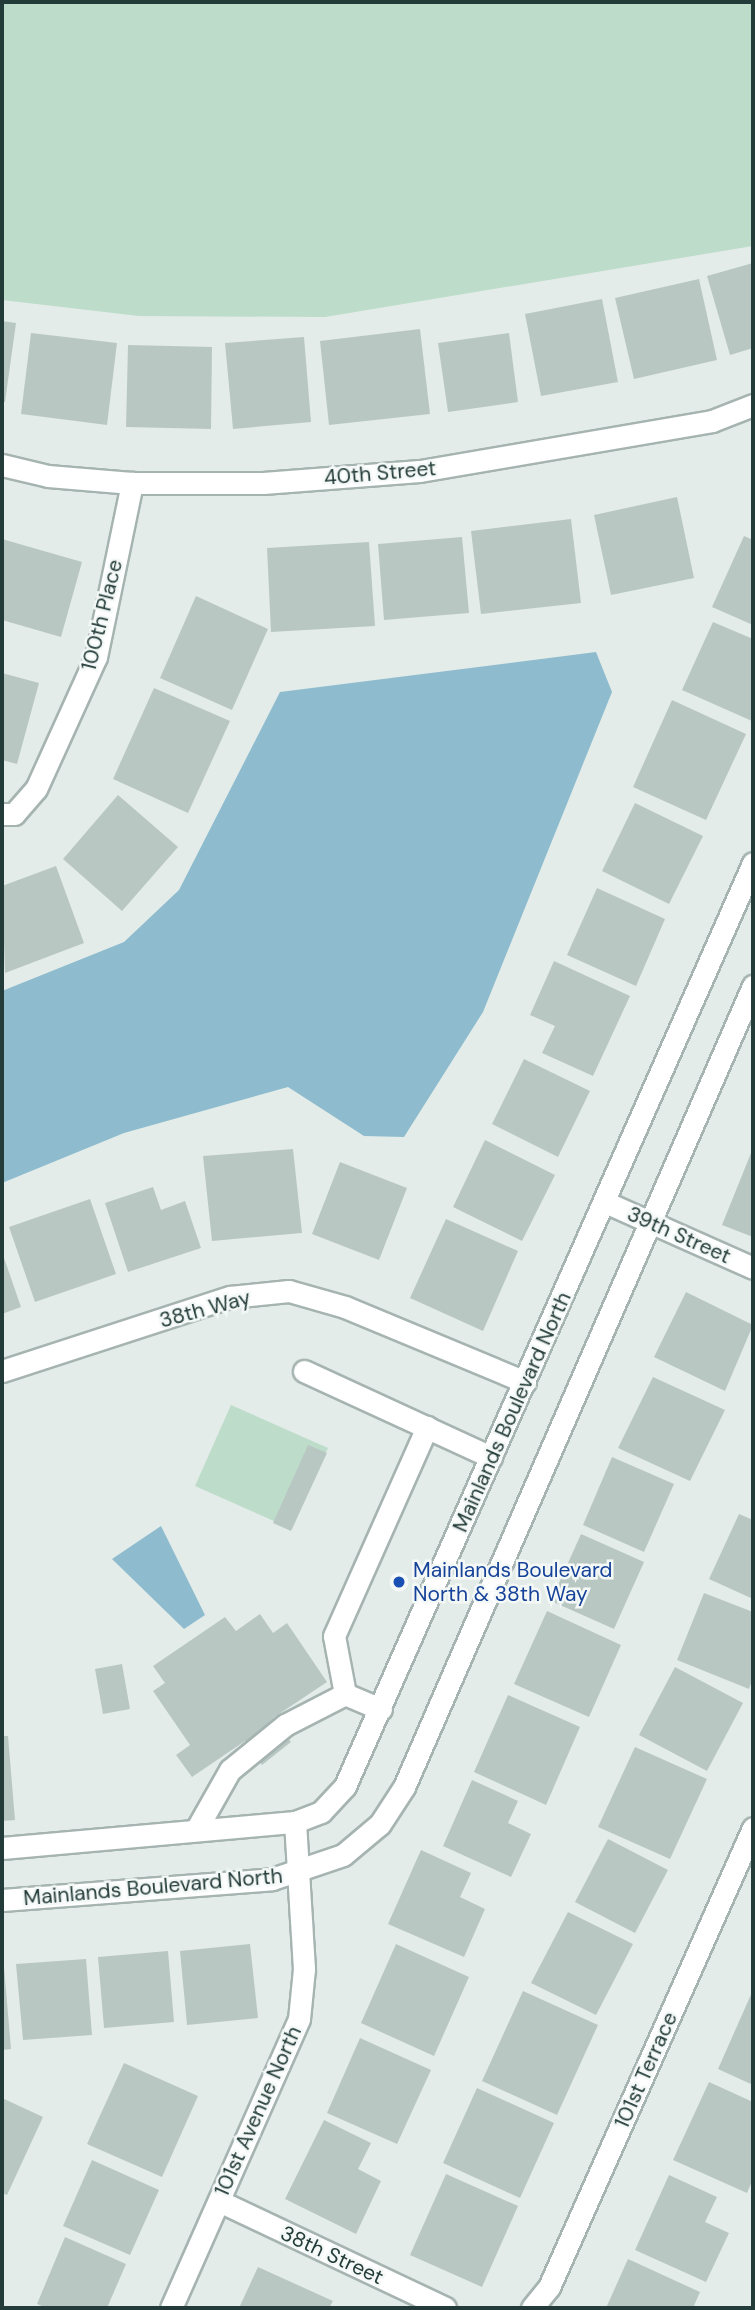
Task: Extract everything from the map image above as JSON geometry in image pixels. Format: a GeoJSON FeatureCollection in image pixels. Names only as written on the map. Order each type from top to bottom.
{"type":"FeatureCollection","features":[{"type":"Feature","properties":{"kind":"street","name":"40th Street"},"geometry":{"type":"LineString","coordinates":[[2,466],[48,476],[132,483],[263,483],[420,471],[685,427],[753,405]]}},
{"type":"Feature","properties":{"kind":"street","name":"100th Place"},"geometry":{"type":"LineString","coordinates":[[8,814],[36,789],[96,657],[132,483]]}},
{"type":"Feature","properties":{"kind":"street","name":"Mainlands Boulevard North"},"geometry":{"type":"LineString","coordinates":[[2,1848],[295,1822],[321,1812],[345,1786],[753,863]]}},
{"type":"Feature","properties":{"kind":"street","name":"Mainlands Boulevard North"},"geometry":{"type":"LineString","coordinates":[[2,1900],[297,1873],[343,1855],[380,1825],[404,1787],[753,986]]}},
{"type":"Feature","properties":{"kind":"street","name":"39th Street"},"geometry":{"type":"LineString","coordinates":[[605,1202],[753,1268]]}},
{"type":"Feature","properties":{"kind":"street","name":"38th Way"},"geometry":{"type":"LineString","coordinates":[[2,1370],[230,1297],[289,1291],[345,1307],[525,1382]]}},
{"type":"Feature","properties":{"kind":"street"},"geometry":{"type":"LineString","coordinates":[[304,1371],[491,1457]]}},
{"type":"Feature","properties":{"kind":"street"},"geometry":{"type":"LineString","coordinates":[[345,1694],[334,1636],[427,1427]]}},
{"type":"Feature","properties":{"kind":"street"},"geometry":{"type":"LineString","coordinates":[[196,1830],[230,1770],[249,1751],[285,1725],[345,1694],[381,1709]]}},
{"type":"Feature","properties":{"kind":"street","name":"101st Avenue North"},"geometry":{"type":"LineString","coordinates":[[171,2308],[299,2019],[304,1969],[295,1822]]}},
{"type":"Feature","properties":{"kind":"street","name":"101st Terrace"},"geometry":{"type":"LineString","coordinates":[[532,2308],[549,2287],[753,1828]]}},
{"type":"Feature","properties":{"kind":"street","name":"38th Street"},"geometry":{"type":"LineString","coordinates":[[219,2201],[445,2308]]}},
{"type":"Feature","properties":{"kind":"green space"},"geometry":{"type":"Polygon","coordinates":[[[2,2],[753,2],[753,246],[325,317],[139,316],[2,300],[2,2]]]}},
{"type":"Feature","properties":{"kind":"green space"},"geometry":{"type":"Polygon","coordinates":[[[231,1405],[328,1448],[292,1529],[195,1486],[231,1405]]]}},
{"type":"Feature","properties":{"kind":"water"},"geometry":{"type":"Polygon","coordinates":[[[596,652],[612,692],[483,1012],[404,1137],[364,1136],[288,1087],[124,1133],[2,1183],[2,991],[124,942],[179,890],[280,692],[596,652]]]}},
{"type":"Feature","properties":{"kind":"water"},"geometry":{"type":"Polygon","coordinates":[[[161,1526],[205,1615],[184,1629],[112,1559],[161,1526]]]}},
{"type":"Feature","properties":{"kind":"building"},"geometry":{"type":"Polygon","coordinates":[[[753,263],[753,348],[730,355],[707,276],[753,263]]]}},
{"type":"Feature","properties":{"kind":"building"},"geometry":{"type":"Polygon","coordinates":[[[699,279],[717,360],[634,379],[615,298],[699,279]]]}},
{"type":"Feature","properties":{"kind":"building"},"geometry":{"type":"Polygon","coordinates":[[[602,299],[618,382],[541,396],[525,314],[602,299]]]}},
{"type":"Feature","properties":{"kind":"building"},"geometry":{"type":"Polygon","coordinates":[[[2,321],[16,323],[5,402],[2,402],[2,321]]]}},
{"type":"Feature","properties":{"kind":"building"},"geometry":{"type":"Polygon","coordinates":[[[420,329],[430,414],[329,425],[320,341],[420,329]]]}},
{"type":"Feature","properties":{"kind":"building"},"geometry":{"type":"Polygon","coordinates":[[[31,333],[117,343],[107,425],[21,414],[31,333]]]}},
{"type":"Feature","properties":{"kind":"building"},"geometry":{"type":"Polygon","coordinates":[[[509,333],[518,402],[448,412],[438,343],[509,333]]]}},
{"type":"Feature","properties":{"kind":"building"},"geometry":{"type":"Polygon","coordinates":[[[304,337],[311,422],[233,429],[225,343],[304,337]]]}},
{"type":"Feature","properties":{"kind":"building"},"geometry":{"type":"Polygon","coordinates":[[[128,345],[212,347],[211,429],[126,427],[128,345]]]}},
{"type":"Feature","properties":{"kind":"building"},"geometry":{"type":"Polygon","coordinates":[[[677,497],[694,578],[611,595],[594,515],[677,497]]]}},
{"type":"Feature","properties":{"kind":"building"},"geometry":{"type":"Polygon","coordinates":[[[571,519],[581,603],[481,614],[471,531],[571,519]]]}},
{"type":"Feature","properties":{"kind":"building"},"geometry":{"type":"Polygon","coordinates":[[[744,536],[753,540],[753,625],[712,607],[744,536]]]}},
{"type":"Feature","properties":{"kind":"building"},"geometry":{"type":"Polygon","coordinates":[[[462,537],[469,613],[384,620],[378,544],[462,537]]]}},
{"type":"Feature","properties":{"kind":"building"},"geometry":{"type":"Polygon","coordinates":[[[2,539],[82,562],[61,637],[2,620],[2,539]]]}},
{"type":"Feature","properties":{"kind":"building"},"geometry":{"type":"Polygon","coordinates":[[[369,542],[375,626],[271,632],[267,548],[369,542]]]}},
{"type":"Feature","properties":{"kind":"building"},"geometry":{"type":"Polygon","coordinates":[[[196,596],[268,629],[232,710],[160,678],[196,596]]]}},
{"type":"Feature","properties":{"kind":"building"},"geometry":{"type":"Polygon","coordinates":[[[713,622],[753,639],[752,721],[682,690],[713,622]]]}},
{"type":"Feature","properties":{"kind":"building"},"geometry":{"type":"Polygon","coordinates":[[[2,673],[39,683],[17,764],[2,760],[2,673]]]}},
{"type":"Feature","properties":{"kind":"building"},"geometry":{"type":"Polygon","coordinates":[[[154,688],[230,721],[188,813],[113,779],[154,688]]]}},
{"type":"Feature","properties":{"kind":"building"},"geometry":{"type":"Polygon","coordinates":[[[672,700],[746,734],[706,820],[633,787],[672,700]]]}},
{"type":"Feature","properties":{"kind":"building"},"geometry":{"type":"Polygon","coordinates":[[[118,795],[178,847],[122,911],[63,859],[118,795]]]}},
{"type":"Feature","properties":{"kind":"building"},"geometry":{"type":"Polygon","coordinates":[[[635,803],[703,836],[669,904],[602,871],[635,803]]]}},
{"type":"Feature","properties":{"kind":"building"},"geometry":{"type":"Polygon","coordinates":[[[56,866],[84,943],[5,973],[2,886],[56,866]]]}},
{"type":"Feature","properties":{"kind":"building"},"geometry":{"type":"Polygon","coordinates":[[[597,888],[665,919],[636,986],[567,955],[597,888]]]}},
{"type":"Feature","properties":{"kind":"building"},"geometry":{"type":"Polygon","coordinates":[[[554,961],[630,996],[593,1076],[542,1053],[555,1026],[530,1015],[554,961]]]}},
{"type":"Feature","properties":{"kind":"building"},"geometry":{"type":"Polygon","coordinates":[[[524,1059],[590,1091],[558,1157],[492,1124],[524,1059]]]}},
{"type":"Feature","properties":{"kind":"building"},"geometry":{"type":"Polygon","coordinates":[[[485,1140],[555,1175],[522,1241],[453,1207],[485,1140]]]}},
{"type":"Feature","properties":{"kind":"building"},"geometry":{"type":"Polygon","coordinates":[[[753,1148],[753,1237],[722,1225],[753,1148]]]}},
{"type":"Feature","properties":{"kind":"building"},"geometry":{"type":"Polygon","coordinates":[[[293,1149],[302,1233],[212,1241],[203,1156],[293,1149]]]}},
{"type":"Feature","properties":{"kind":"building"},"geometry":{"type":"Polygon","coordinates":[[[340,1162],[407,1188],[379,1260],[312,1234],[340,1162]]]}},
{"type":"Feature","properties":{"kind":"building"},"geometry":{"type":"Polygon","coordinates":[[[153,1187],[161,1210],[185,1201],[201,1248],[128,1272],[105,1203],[153,1187]]]}},
{"type":"Feature","properties":{"kind":"building"},"geometry":{"type":"Polygon","coordinates":[[[90,1199],[116,1274],[35,1302],[9,1227],[90,1199]]]}},
{"type":"Feature","properties":{"kind":"building"},"geometry":{"type":"Polygon","coordinates":[[[446,1219],[518,1251],[483,1331],[410,1298],[446,1219]]]}},
{"type":"Feature","properties":{"kind":"building"},"geometry":{"type":"Polygon","coordinates":[[[2,1252],[21,1307],[2,1314],[2,1252]]]}},
{"type":"Feature","properties":{"kind":"building"},"geometry":{"type":"Polygon","coordinates":[[[686,1292],[753,1325],[725,1391],[654,1357],[686,1292]]]}},
{"type":"Feature","properties":{"kind":"building"},"geometry":{"type":"Polygon","coordinates":[[[653,1377],[725,1410],[690,1481],[618,1448],[653,1377]]]}},
{"type":"Feature","properties":{"kind":"building"},"geometry":{"type":"Polygon","coordinates":[[[308,1445],[327,1453],[291,1531],[273,1523],[308,1445]]]}},
{"type":"Feature","properties":{"kind":"building"},"geometry":{"type":"Polygon","coordinates":[[[612,1457],[674,1484],[644,1552],[583,1525],[612,1457]]]}},
{"type":"Feature","properties":{"kind":"building"},"geometry":{"type":"Polygon","coordinates":[[[739,1514],[753,1520],[753,1599],[709,1579],[739,1514]]]}},
{"type":"Feature","properties":{"kind":"building"},"geometry":{"type":"Polygon","coordinates":[[[581,1534],[644,1562],[614,1629],[551,1601],[581,1534]]]}},
{"type":"Feature","properties":{"kind":"building"},"geometry":{"type":"Polygon","coordinates":[[[704,1593],[753,1612],[753,1677],[749,1689],[677,1660],[704,1593]]]}},
{"type":"Feature","properties":{"kind":"building"},"geometry":{"type":"Polygon","coordinates":[[[547,1611],[621,1645],[589,1717],[514,1684],[547,1611]]]}},
{"type":"Feature","properties":{"kind":"building"},"geometry":{"type":"Polygon","coordinates":[[[260,1614],[273,1633],[287,1623],[327,1682],[273,1718],[291,1742],[262,1765],[245,1741],[192,1777],[176,1755],[190,1745],[153,1691],[165,1683],[153,1666],[225,1617],[236,1631],[260,1614]]]}},
{"type":"Feature","properties":{"kind":"building"},"geometry":{"type":"Polygon","coordinates":[[[122,1664],[130,1709],[103,1714],[95,1669],[122,1664]]]}},
{"type":"Feature","properties":{"kind":"building"},"geometry":{"type":"Polygon","coordinates":[[[675,1667],[743,1703],[707,1771],[639,1735],[675,1667]]]}},
{"type":"Feature","properties":{"kind":"building"},"geometry":{"type":"Polygon","coordinates":[[[508,1695],[580,1727],[546,1805],[474,1772],[508,1695]]]}},
{"type":"Feature","properties":{"kind":"building"},"geometry":{"type":"Polygon","coordinates":[[[2,1736],[8,1736],[15,1820],[2,1821],[2,1736]]]}},
{"type":"Feature","properties":{"kind":"building"},"geometry":{"type":"Polygon","coordinates":[[[635,1747],[707,1779],[670,1859],[598,1827],[635,1747]]]}},
{"type":"Feature","properties":{"kind":"building"},"geometry":{"type":"Polygon","coordinates":[[[472,1780],[518,1801],[508,1823],[531,1834],[511,1877],[443,1846],[472,1780]]]}},
{"type":"Feature","properties":{"kind":"building"},"geometry":{"type":"Polygon","coordinates":[[[608,1839],[668,1870],[635,1933],[575,1902],[608,1839]]]}},
{"type":"Feature","properties":{"kind":"building"},"geometry":{"type":"Polygon","coordinates":[[[421,1850],[471,1873],[460,1897],[485,1909],[464,1957],[388,1924],[421,1850]]]}},
{"type":"Feature","properties":{"kind":"building"},"geometry":{"type":"Polygon","coordinates":[[[568,1912],[633,1944],[596,2015],[531,1983],[568,1912]]]}},
{"type":"Feature","properties":{"kind":"building"},"geometry":{"type":"Polygon","coordinates":[[[250,1944],[258,2018],[187,2025],[180,1951],[250,1944]]]}},
{"type":"Feature","properties":{"kind":"building"},"geometry":{"type":"Polygon","coordinates":[[[396,1944],[469,1977],[434,2056],[361,2023],[396,1944]]]}},
{"type":"Feature","properties":{"kind":"building"},"geometry":{"type":"Polygon","coordinates":[[[168,1951],[174,2022],[104,2028],[98,1957],[168,1951]]]}},
{"type":"Feature","properties":{"kind":"building"},"geometry":{"type":"Polygon","coordinates":[[[86,1959],[92,2035],[23,2040],[16,1964],[86,1959]]]}},
{"type":"Feature","properties":{"kind":"building"},"geometry":{"type":"Polygon","coordinates":[[[4,1967],[11,2049],[2,2050],[2,1968],[4,1967]]]}},
{"type":"Feature","properties":{"kind":"building"},"geometry":{"type":"Polygon","coordinates":[[[753,1990],[753,2085],[718,2069],[753,1990]]]}},
{"type":"Feature","properties":{"kind":"building"},"geometry":{"type":"Polygon","coordinates":[[[523,1991],[598,2025],[557,2115],[482,2081],[523,1991]]]}},
{"type":"Feature","properties":{"kind":"building"},"geometry":{"type":"Polygon","coordinates":[[[360,2038],[431,2070],[397,2144],[327,2113],[360,2038]]]}},
{"type":"Feature","properties":{"kind":"building"},"geometry":{"type":"Polygon","coordinates":[[[124,2063],[198,2096],[162,2177],[87,2144],[124,2063]]]}},
{"type":"Feature","properties":{"kind":"building"},"geometry":{"type":"Polygon","coordinates":[[[709,2082],[753,2102],[753,2179],[747,2193],[673,2160],[709,2082]]]}},
{"type":"Feature","properties":{"kind":"building"},"geometry":{"type":"Polygon","coordinates":[[[477,2088],[554,2123],[520,2198],[443,2163],[477,2088]]]}},
{"type":"Feature","properties":{"kind":"building"},"geometry":{"type":"Polygon","coordinates":[[[2,2098],[43,2117],[7,2195],[2,2193],[2,2098]]]}},
{"type":"Feature","properties":{"kind":"building"},"geometry":{"type":"Polygon","coordinates":[[[324,2120],[371,2143],[358,2169],[381,2181],[356,2234],[285,2199],[324,2120]]]}},
{"type":"Feature","properties":{"kind":"building"},"geometry":{"type":"Polygon","coordinates":[[[92,2160],[159,2190],[130,2255],[63,2226],[92,2160]]]}},
{"type":"Feature","properties":{"kind":"building"},"geometry":{"type":"Polygon","coordinates":[[[446,2174],[518,2206],[482,2287],[410,2255],[446,2174]]]}},
{"type":"Feature","properties":{"kind":"building"},"geometry":{"type":"Polygon","coordinates":[[[669,2175],[717,2197],[705,2222],[729,2233],[706,2282],[635,2250],[669,2175]]]}},
{"type":"Feature","properties":{"kind":"building"},"geometry":{"type":"Polygon","coordinates":[[[65,2237],[126,2264],[107,2308],[47,2308],[37,2304],[65,2237]]]}},
{"type":"Feature","properties":{"kind":"building"},"geometry":{"type":"Polygon","coordinates":[[[628,2259],[700,2292],[693,2308],[606,2308],[628,2259]]]}},
{"type":"Feature","properties":{"kind":"building"},"geometry":{"type":"Polygon","coordinates":[[[258,2267],[333,2301],[329,2308],[239,2308],[258,2267]]]}},
{"type":"Feature","properties":{"kind":"place","name":"Mainlands Boulevard North & 38th Way"},"geometry":{"type":"Point","coordinates":[399,1582]}}]}
